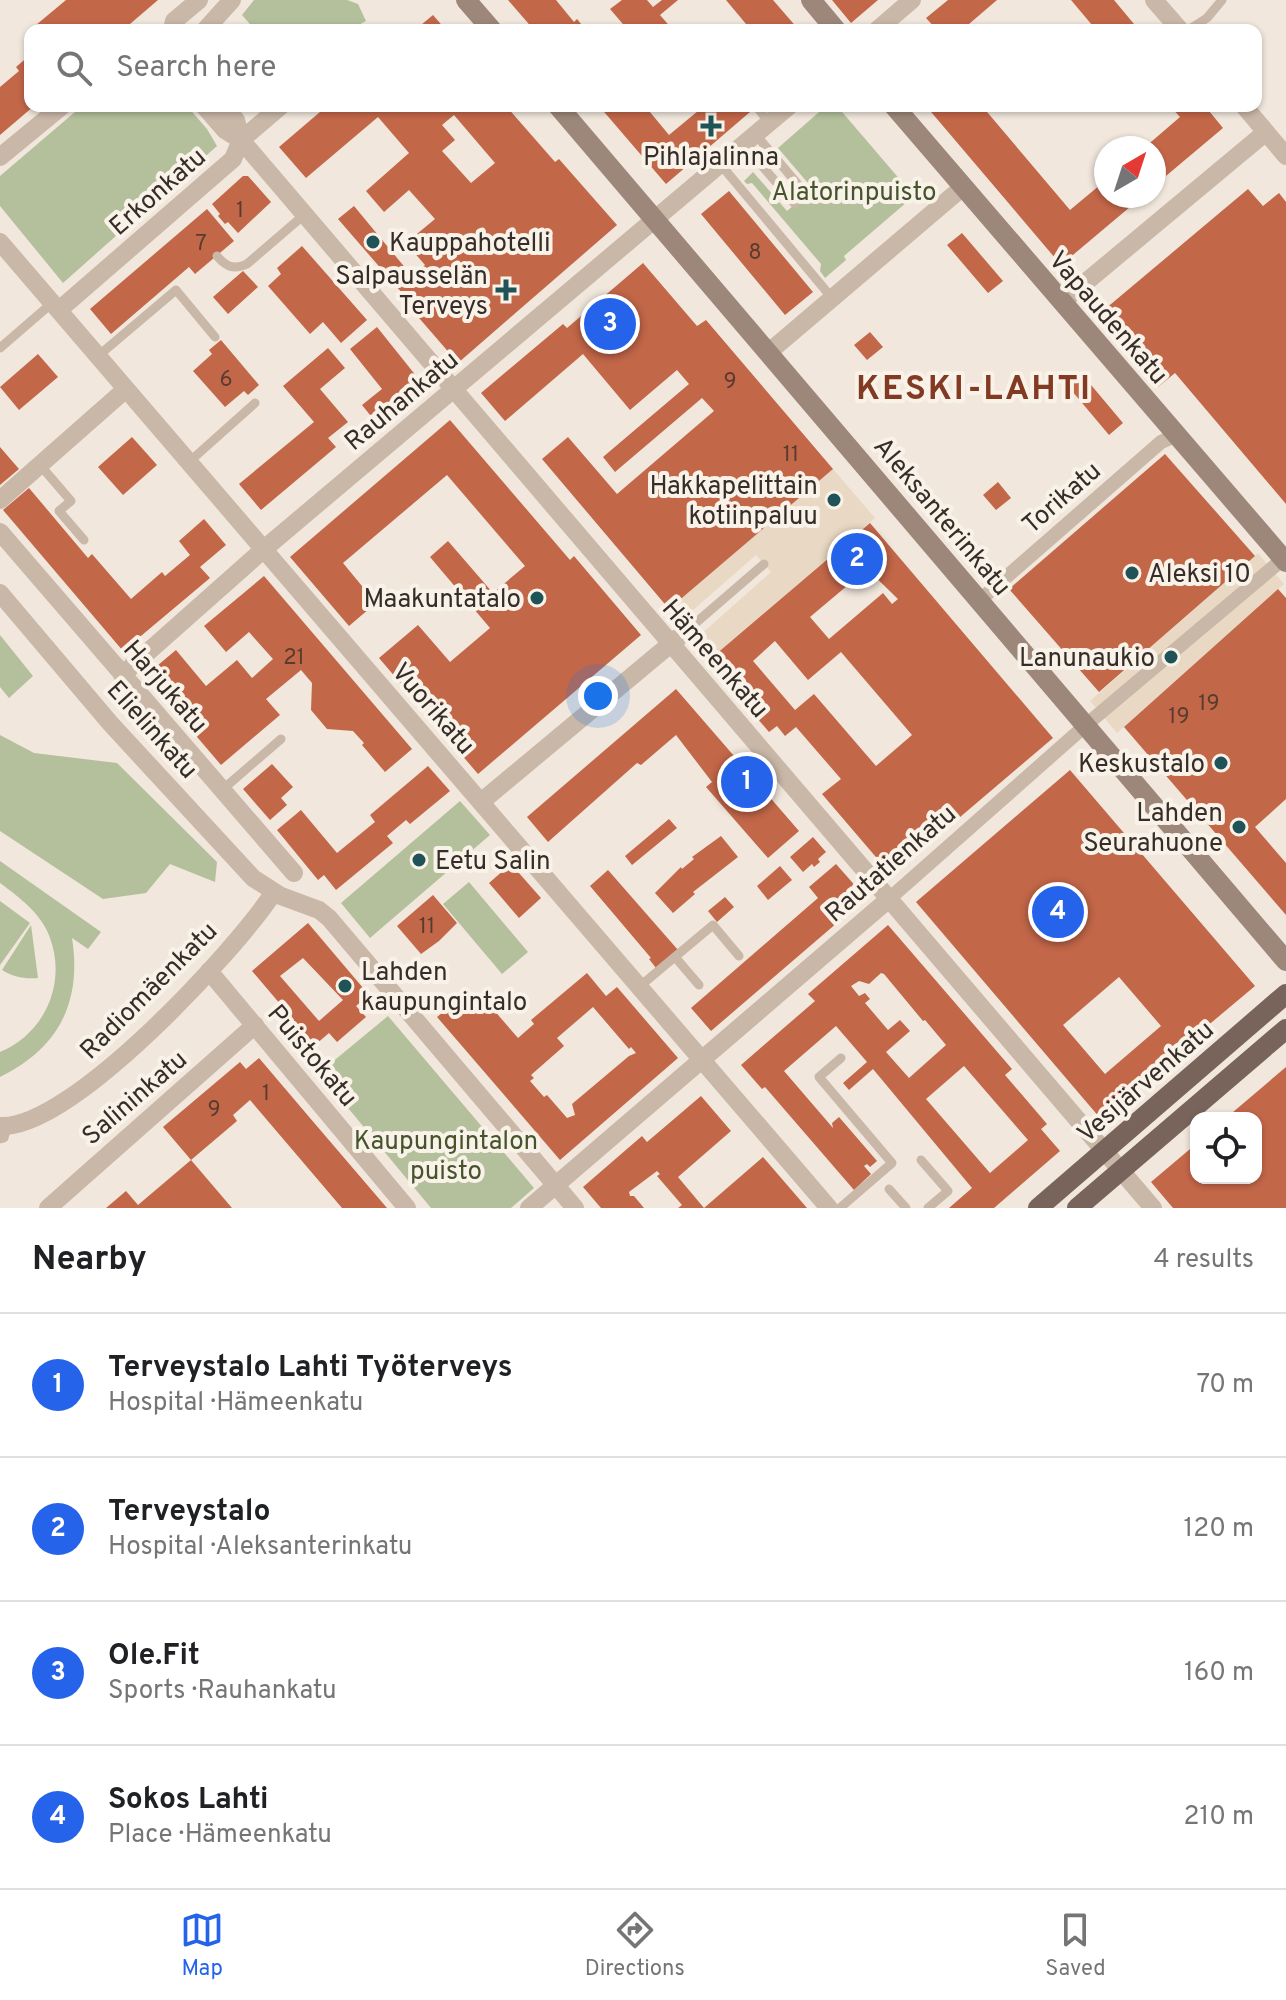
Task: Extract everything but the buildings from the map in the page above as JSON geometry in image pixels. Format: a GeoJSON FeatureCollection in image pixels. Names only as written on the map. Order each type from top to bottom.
{"type":"FeatureCollection","features":[{"type":"Feature","properties":{"kind":"main road"},"geometry":{"type":"LineString","coordinates":[[466,0],[487,24]]}},
{"type":"Feature","properties":{"kind":"main road"},"geometry":{"type":"LineString","coordinates":[[811,0],[831,24]]}},
{"type":"Feature","properties":{"kind":"main road","name":"Aleksanterinkatu"},"geometry":{"type":"LineString","coordinates":[[563,112],[1286,961]]}},
{"type":"Feature","properties":{"kind":"main road","name":"Vapaudenkatu"},"geometry":{"type":"LineString","coordinates":[[899,112],[1285,559]]}},
{"type":"Feature","properties":{"kind":"main road","name":"Vesijärvenkatu"},"geometry":{"type":"LineString","coordinates":[[1038,1208],[1286,994]]}},
{"type":"Feature","properties":{"kind":"main road","name":"Vesijärvenkatu"},"geometry":{"type":"LineString","coordinates":[[1077,1208],[1286,1029]]}},
{"type":"Feature","properties":{"kind":"street"},"geometry":{"type":"LineString","coordinates":[[173,24],[199,0]]}},
{"type":"Feature","properties":{"kind":"street"},"geometry":{"type":"LineString","coordinates":[[210,24],[232,0]]}},
{"type":"Feature","properties":{"kind":"street"},"geometry":{"type":"LineString","coordinates":[[884,24],[912,0]]}},
{"type":"Feature","properties":{"kind":"street"},"geometry":{"type":"LineString","coordinates":[[1159,2],[1176,24]]}},
{"type":"Feature","properties":{"kind":"street"},"geometry":{"type":"LineString","coordinates":[[0,157],[55,112]]}},
{"type":"Feature","properties":{"kind":"street","name":"Hämeenkatu"},"geometry":{"type":"LineString","coordinates":[[209,112],[225,130],[241,140],[1153,1208]]}},
{"type":"Feature","properties":{"kind":"street","name":"Hämeenkatu"},"geometry":{"type":"LineString","coordinates":[[229,112],[236,120],[241,140]]}},
{"type":"Feature","properties":{"kind":"street","name":"Erkonkatu"},"geometry":{"type":"LineString","coordinates":[[55,306],[233,159],[241,140],[274,112]]}},
{"type":"Feature","properties":{"kind":"street","name":"Rauhankatu"},"geometry":{"type":"LineString","coordinates":[[122,675],[264,549],[782,112]]}},
{"type":"Feature","properties":{"kind":"street"},"geometry":{"type":"LineString","coordinates":[[1249,112],[1286,156]]}},
{"type":"Feature","properties":{"kind":"street"},"geometry":{"type":"LineString","coordinates":[[1062,302],[1266,132]]}},
{"type":"Feature","properties":{"kind":"street"},"geometry":{"type":"LineString","coordinates":[[769,352],[963,187]]}},
{"type":"Feature","properties":{"kind":"street","name":"Vuorikatu"},"geometry":{"type":"LineString","coordinates":[[0,242],[829,1208]]}},
{"type":"Feature","properties":{"kind":"street"},"geometry":{"type":"LineString","coordinates":[[0,500],[126,389]]}},
{"type":"Feature","properties":{"kind":"street","name":"Torikatu"},"geometry":{"type":"LineString","coordinates":[[980,600],[1161,442],[1177,435]]}},
{"type":"Feature","properties":{"kind":"street","name":"Harjukatu"},"geometry":{"type":"LineString","coordinates":[[0,532],[294,873]]}},
{"type":"Feature","properties":{"kind":"street","name":"Rautatienkatu"},"geometry":{"type":"LineString","coordinates":[[529,1208],[1086,725],[1285,559]]}},
{"type":"Feature","properties":{"kind":"street","name":"Elielinkatu"},"geometry":{"type":"LineString","coordinates":[[0,593],[110,723],[253,878],[274,892]]}},
{"type":"Feature","properties":{"kind":"street"},"geometry":{"type":"LineString","coordinates":[[481,802],[691,627]]}},
{"type":"Feature","properties":{"kind":"street"},"geometry":{"type":"LineString","coordinates":[[274,892],[319,910],[329,918],[575,1208]]}},
{"type":"Feature","properties":{"kind":"street","name":"Radiomäenkatu"},"geometry":{"type":"LineString","coordinates":[[2,1130],[41,1114],[90,1084],[158,1024],[209,971],[253,922],[274,892]]}},
{"type":"Feature","properties":{"kind":"street","name":"Puistokatu"},"geometry":{"type":"LineString","coordinates":[[209,971],[407,1208]]}},
{"type":"Feature","properties":{"kind":"street","name":"Salininkatu"},"geometry":{"type":"LineString","coordinates":[[48,1208],[255,1025]]}},
{"type":"Feature","properties":{"kind":"lane"},"geometry":{"type":"LineString","coordinates":[[1198,24],[1222,0]]}},
{"type":"Feature","properties":{"kind":"lane"},"geometry":{"type":"LineString","coordinates":[[757,112],[756,134],[795,204]]}},
{"type":"Feature","properties":{"kind":"lane"},"geometry":{"type":"LineString","coordinates":[[756,134],[806,194]]}},
{"type":"Feature","properties":{"kind":"lane"},"geometry":{"type":"LineString","coordinates":[[721,165],[832,298]]}},
{"type":"Feature","properties":{"kind":"lane"},"geometry":{"type":"LineString","coordinates":[[217,256],[229,267],[238,268],[247,264],[304,215]]}},
{"type":"Feature","properties":{"kind":"lane"},"geometry":{"type":"LineString","coordinates":[[98,356],[176,290],[215,337]]}},
{"type":"Feature","properties":{"kind":"lane"},"geometry":{"type":"LineString","coordinates":[[0,348],[55,306]]}},
{"type":"Feature","properties":{"kind":"lane"},"geometry":{"type":"LineString","coordinates":[[189,462],[255,403]]}},
{"type":"Feature","properties":{"kind":"lane"},"geometry":{"type":"LineString","coordinates":[[40,465],[71,501],[59,511],[84,540]]}},
{"type":"Feature","properties":{"kind":"lane"},"geometry":{"type":"LineString","coordinates":[[691,627],[764,564]]}},
{"type":"Feature","properties":{"kind":"lane"},"geometry":{"type":"LineString","coordinates":[[222,790],[281,739]]}},
{"type":"Feature","properties":{"kind":"lane"},"geometry":{"type":"LineString","coordinates":[[639,987],[713,925],[739,956]]}},
{"type":"Feature","properties":{"kind":"lane"},"geometry":{"type":"LineString","coordinates":[[675,957],[699,985]]}},
{"type":"Feature","properties":{"kind":"lane"},"geometry":{"type":"LineString","coordinates":[[840,1208],[892,1163],[819,1077],[841,1058]]}},
{"type":"Feature","properties":{"kind":"lane"},"geometry":{"type":"LineString","coordinates":[[921,1160],[948,1191],[928,1208]]}},
{"type":"Feature","properties":{"kind":"lane"},"geometry":{"type":"LineString","coordinates":[[889,1189],[906,1208]]}},
{"type":"Feature","properties":{"kind":"green space"},"geometry":{"type":"Polygon","coordinates":[[[254,0],[347,0],[358,4],[366,21],[360,24],[250,24],[242,15],[254,0]]]}},
{"type":"Feature","properties":{"kind":"green space"},"geometry":{"type":"Polygon","coordinates":[[[75,112],[192,112],[217,146],[63,283],[0,206],[0,176],[75,112]]]}},
{"type":"Feature","properties":{"kind":"green space","name":"Alatorinpuisto"},"geometry":{"type":"Polygon","coordinates":[[[819,112],[842,112],[914,196],[844,256],[846,260],[825,278],[820,271],[821,264],[752,183],[744,181],[753,172],[787,211],[813,189],[778,148],[819,112]]]}},
{"type":"Feature","properties":{"kind":"green space"},"geometry":{"type":"Polygon","coordinates":[[[0,635],[33,676],[9,698],[0,687],[0,635]]]}},
{"type":"Feature","properties":{"kind":"green space"},"geometry":{"type":"Polygon","coordinates":[[[0,735],[34,753],[117,763],[217,862],[215,882],[170,864],[146,893],[103,899],[0,831],[0,735]]]}},
{"type":"Feature","properties":{"kind":"green space"},"geometry":{"type":"Polygon","coordinates":[[[460,801],[490,835],[370,938],[341,903],[460,801]]]}},
{"type":"Feature","properties":{"kind":"green space"},"geometry":{"type":"Polygon","coordinates":[[[0,861],[101,932],[88,949],[72,938],[73,983],[62,1021],[38,1052],[0,1077],[0,1052],[29,1033],[40,1020],[48,1006],[56,973],[55,955],[42,921],[0,883],[0,861]]]}},
{"type":"Feature","properties":{"kind":"green space"},"geometry":{"type":"Polygon","coordinates":[[[469,882],[528,952],[502,974],[443,904],[469,882]]]}},
{"type":"Feature","properties":{"kind":"green space"},"geometry":{"type":"Polygon","coordinates":[[[0,901],[30,923],[0,965],[0,901]]]}},
{"type":"Feature","properties":{"kind":"green space"},"geometry":{"type":"Polygon","coordinates":[[[31,925],[38,978],[19,977],[2,970],[31,925]]]}},
{"type":"Feature","properties":{"kind":"green space","name":"Kaupungintalon puisto"},"geometry":{"type":"Polygon","coordinates":[[[388,1016],[534,1188],[511,1208],[431,1208],[319,1073],[388,1016]]]}},
{"type":"Feature","properties":{"kind":"shaded area"},"geometry":{"type":"Polygon","coordinates":[[[833,469],[875,518],[708,661],[694,643],[697,634],[699,636],[771,572],[756,555],[684,618],[686,621],[679,626],[667,612],[833,469]]]}},
{"type":"Feature","properties":{"kind":"shaded area","name":"Lanunaukio"},"geometry":{"type":"Polygon","coordinates":[[[1258,553],[1284,584],[1117,733],[1090,701],[1258,553]]]}},
{"type":"Feature","properties":{"kind":"place","name":"Pihlajalinna"},"geometry":{"type":"Point","coordinates":[711,126]}},
{"type":"Feature","properties":{"kind":"place","name":"Kauppahotelli"},"geometry":{"type":"Point","coordinates":[373,242]}},
{"type":"Feature","properties":{"kind":"place","name":"Salpausselän Terveys"},"geometry":{"type":"Point","coordinates":[506,290]}},
{"type":"Feature","properties":{"kind":"place","name":"Ole.Fit"},"geometry":{"type":"Point","coordinates":[610,324]}},
{"type":"Feature","properties":{"kind":"place","name":"Hakkapelittain kotiinpaluu"},"geometry":{"type":"Point","coordinates":[834,500]}},
{"type":"Feature","properties":{"kind":"place","name":"Terveystalo"},"geometry":{"type":"Point","coordinates":[857,559]}},
{"type":"Feature","properties":{"kind":"place","name":"Aleksi 10"},"geometry":{"type":"Point","coordinates":[1132,573]}},
{"type":"Feature","properties":{"kind":"place","name":"Maakuntatalo"},"geometry":{"type":"Point","coordinates":[537,598]}},
{"type":"Feature","properties":{"kind":"place","name":"Lanunaukio"},"geometry":{"type":"Point","coordinates":[1171,657]}},
{"type":"Feature","properties":{"kind":"place","name":"Keskustalo"},"geometry":{"type":"Point","coordinates":[1221,763]}},
{"type":"Feature","properties":{"kind":"place","name":"Terveystalo Lahti Työterveys"},"geometry":{"type":"Point","coordinates":[747,782]}},
{"type":"Feature","properties":{"kind":"place","name":"Lahden Seurahuone"},"geometry":{"type":"Point","coordinates":[1239,827]}},
{"type":"Feature","properties":{"kind":"place","name":"Eetu Salin"},"geometry":{"type":"Point","coordinates":[419,860]}},
{"type":"Feature","properties":{"kind":"place","name":"Sokos Lahti"},"geometry":{"type":"Point","coordinates":[1058,912]}},
{"type":"Feature","properties":{"kind":"place","name":"Lahden kaupungintalo"},"geometry":{"type":"Point","coordinates":[345,986]}},
{"type":"Feature","properties":{"kind":"district","name":"KESKI-LAHTI"},"geometry":{"type":"Point","coordinates":[974,387]}}]}
